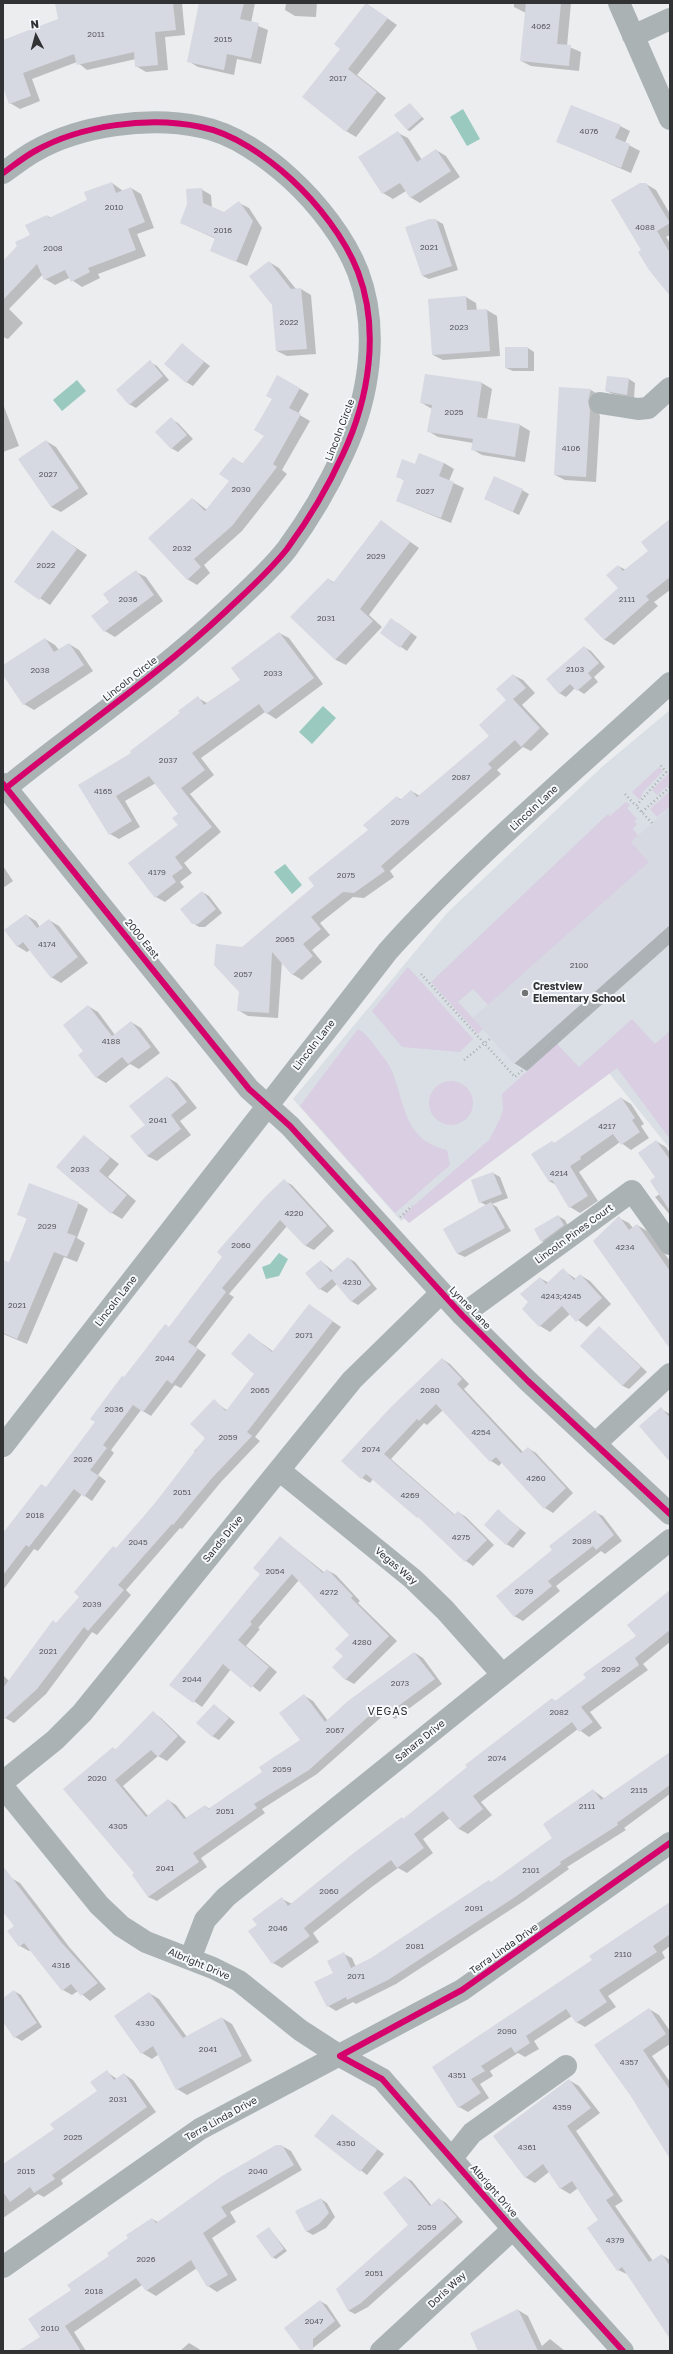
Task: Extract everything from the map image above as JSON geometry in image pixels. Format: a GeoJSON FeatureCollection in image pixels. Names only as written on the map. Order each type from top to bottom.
{"type":"FeatureCollection","features":[{"type":"Feature","properties":{"kind":"street"},"geometry":{"type":"LineString","coordinates":[[619,3],[670,119]]}},
{"type":"Feature","properties":{"kind":"street"},"geometry":{"type":"LineString","coordinates":[[633,36],[670,19]]}},
{"type":"Feature","properties":{"kind":"street","name":"Lincoln Circle"},"geometry":{"type":"LineString","coordinates":[[3,173],[36,151],[90,130],[145,121],[202,127],[246,145],[277,166],[304,190],[338,234],[358,271],[367,311],[369,362],[361,408],[344,452],[319,501],[285,550],[243,596],[196,639],[5,786]]}},
{"type":"Feature","properties":{"kind":"street"},"geometry":{"type":"LineString","coordinates":[[600,404],[638,409],[648,408],[670,388]]}},
{"type":"Feature","properties":{"kind":"street","name":"Lincoln Lane"},"geometry":{"type":"LineString","coordinates":[[3,1446],[375,966],[417,918],[670,683]]}},
{"type":"Feature","properties":{"kind":"street","name":"2000 East"},"geometry":{"type":"LineString","coordinates":[[5,786],[249,1089],[267,1105]]}},
{"type":"Feature","properties":{"kind":"street","name":"Lynne Lane"},"geometry":{"type":"LineString","coordinates":[[267,1105],[290,1126],[462,1315],[595,1444],[670,1514]]}},
{"type":"Feature","properties":{"kind":"street","name":"Lincoln Pines Court"},"geometry":{"type":"LineString","coordinates":[[462,1315],[632,1191],[670,1244]]}},
{"type":"Feature","properties":{"kind":"street","name":"Sands Drive"},"geometry":{"type":"LineString","coordinates":[[3,1782],[55,1740],[82,1713],[355,1376],[441,1293]]}},
{"type":"Feature","properties":{"kind":"street"},"geometry":{"type":"LineString","coordinates":[[595,1444],[670,1374]]}},
{"type":"Feature","properties":{"kind":"street","name":"Vegas Way"},"geometry":{"type":"LineString","coordinates":[[279,1470],[413,1579],[445,1610],[502,1674]]}},
{"type":"Feature","properties":{"kind":"street","name":"Sahara Drive"},"geometry":{"type":"LineString","coordinates":[[190,1959],[205,1920],[218,1905],[502,1674],[670,1540]]}},
{"type":"Feature","properties":{"kind":"street","name":"Albright Drive"},"geometry":{"type":"LineString","coordinates":[[3,1787],[109,1915],[146,1942],[190,1959],[239,1982],[274,2007],[300,2030],[340,2056],[382,2079],[513,2229],[623,2351]]}},
{"type":"Feature","properties":{"kind":"street","name":"Terra Linda Drive"},"geometry":{"type":"LineString","coordinates":[[3,2268],[200,2129],[462,1990],[670,1843]]}},
{"type":"Feature","properties":{"kind":"street"},"geometry":{"type":"LineString","coordinates":[[452,2158],[472,2133],[566,2066]]}},
{"type":"Feature","properties":{"kind":"street","name":"Doris Way"},"geometry":{"type":"LineString","coordinates":[[381,2351],[513,2229]]}},
{"type":"Feature","properties":{"kind":"path"},"geometry":{"type":"LineString","coordinates":[[636,806],[666,772],[659,763]]}},
{"type":"Feature","properties":{"kind":"path"},"geometry":{"type":"LineString","coordinates":[[642,812],[670,787]]}},
{"type":"Feature","properties":{"kind":"path"},"geometry":{"type":"LineString","coordinates":[[625,794],[652,823]]}},
{"type":"Feature","properties":{"kind":"path"},"geometry":{"type":"LineString","coordinates":[[421,974],[515,1078],[627,975]]}},
{"type":"Feature","properties":{"kind":"path"},"geometry":{"type":"LineString","coordinates":[[464,1060],[491,1038]]}},
{"type":"Feature","properties":{"kind":"path"},"geometry":{"type":"LineString","coordinates":[[396,1221],[412,1206]]}},
{"type":"Feature","properties":{"kind":"shaded area"},"geometry":{"type":"Polygon","coordinates":[[[463,109],[480,139],[467,146],[450,117],[463,109]]]}},
{"type":"Feature","properties":{"kind":"shaded area"},"geometry":{"type":"Polygon","coordinates":[[[77,380],[86,391],[62,411],[53,400],[77,380]]]}},
{"type":"Feature","properties":{"kind":"shaded area"},"geometry":{"type":"Polygon","coordinates":[[[323,706],[336,718],[312,744],[299,732],[323,706]]]}},
{"type":"Feature","properties":{"kind":"shaded area","name":"Crestview Elementary School"},"geometry":{"type":"Polygon","coordinates":[[[670,710],[670,1149],[609,1073],[401,1221],[293,1099],[447,913],[603,766],[670,710]]]}},
{"type":"Feature","properties":{"kind":"shaded area"},"geometry":{"type":"Polygon","coordinates":[[[659,767],[663,771],[643,792],[640,800],[632,792],[659,767]]]}},
{"type":"Feature","properties":{"kind":"shaded area"},"geometry":{"type":"Polygon","coordinates":[[[670,772],[670,784],[657,795],[652,790],[670,772]]]}},
{"type":"Feature","properties":{"kind":"shaded area"},"geometry":{"type":"Polygon","coordinates":[[[670,791],[670,806],[657,817],[650,809],[670,791]]]}},
{"type":"Feature","properties":{"kind":"shaded area"},"geometry":{"type":"Polygon","coordinates":[[[626,802],[630,805],[627,808],[637,819],[634,821],[637,824],[633,829],[638,835],[631,842],[649,862],[488,1005],[473,989],[458,1002],[483,1029],[478,1034],[431,982],[608,814],[610,816],[626,802]]]}},
{"type":"Feature","properties":{"kind":"shaded area"},"geometry":{"type":"Polygon","coordinates":[[[285,864],[302,885],[292,894],[274,872],[285,864]]]}},
{"type":"Feature","properties":{"kind":"shaded area"},"geometry":{"type":"Polygon","coordinates":[[[408,967],[473,1039],[460,1052],[402,1047],[372,1011],[408,967]]]}},
{"type":"Feature","properties":{"kind":"shaded area"},"geometry":{"type":"Polygon","coordinates":[[[632,1019],[655,1044],[670,1031],[670,1139],[617,1068],[409,1223],[402,1216],[489,1140],[500,1119],[503,1109],[502,1094],[557,1044],[579,1067],[632,1019]]]}},
{"type":"Feature","properties":{"kind":"shaded area"},"geometry":{"type":"Polygon","coordinates":[[[358,1029],[369,1038],[390,1066],[408,1119],[414,1129],[422,1138],[433,1145],[447,1150],[450,1165],[395,1213],[300,1106],[358,1029]]]}},
{"type":"Feature","properties":{"kind":"shaded area"},"geometry":{"type":"Polygon","coordinates":[[[447,1081],[455,1081],[467,1087],[473,1099],[473,1107],[467,1119],[455,1125],[447,1125],[435,1119],[429,1107],[429,1099],[435,1087],[447,1081]]]}},
{"type":"Feature","properties":{"kind":"shaded area"},"geometry":{"type":"Polygon","coordinates":[[[279,1253],[288,1259],[279,1276],[266,1279],[262,1267],[270,1264],[279,1253]]]}},
{"type":"Feature","properties":{"kind":"building"},"geometry":{"type":"Polygon","coordinates":[[[55,3],[173,3],[176,30],[155,32],[158,65],[135,67],[134,52],[77,65],[74,54],[23,73],[31,96],[9,104],[3,87],[3,40],[58,19],[55,3]]]}},
{"type":"Feature","properties":{"kind":"building"},"geometry":{"type":"Polygon","coordinates":[[[199,3],[244,3],[240,19],[259,23],[251,59],[227,54],[224,70],[187,62],[199,3]]]}},
{"type":"Feature","properties":{"kind":"building"},"geometry":{"type":"Polygon","coordinates":[[[366,3],[388,18],[348,69],[377,92],[346,132],[302,97],[340,49],[334,44],[366,3]]]}},
{"type":"Feature","properties":{"kind":"building"},"geometry":{"type":"Polygon","coordinates":[[[526,3],[561,3],[557,44],[571,45],[569,66],[520,61],[526,3]]]}},
{"type":"Feature","properties":{"kind":"building"},"geometry":{"type":"Polygon","coordinates":[[[410,103],[422,117],[407,130],[394,115],[410,103]]]}},
{"type":"Feature","properties":{"kind":"building"},"geometry":{"type":"Polygon","coordinates":[[[571,105],[621,125],[615,138],[630,144],[621,168],[556,142],[571,105]]]}},
{"type":"Feature","properties":{"kind":"building"},"geometry":{"type":"Polygon","coordinates":[[[398,131],[417,162],[436,149],[451,171],[410,198],[400,183],[382,194],[358,157],[398,131]]]}},
{"type":"Feature","properties":{"kind":"building"},"geometry":{"type":"Polygon","coordinates":[[[112,182],[116,193],[131,187],[145,222],[128,229],[136,250],[88,268],[90,272],[71,282],[65,270],[44,280],[37,264],[3,300],[3,261],[17,246],[15,242],[30,235],[25,225],[47,215],[49,218],[87,200],[84,192],[112,182]]]}},
{"type":"Feature","properties":{"kind":"building"},"geometry":{"type":"Polygon","coordinates":[[[640,183],[646,183],[670,223],[657,231],[670,253],[670,296],[649,270],[638,252],[641,250],[611,200],[640,183]]]}},
{"type":"Feature","properties":{"kind":"building"},"geometry":{"type":"Polygon","coordinates":[[[202,188],[203,203],[224,212],[239,201],[253,221],[236,262],[210,251],[215,238],[180,223],[187,204],[186,189],[202,188]]]}},
{"type":"Feature","properties":{"kind":"building"},"geometry":{"type":"Polygon","coordinates":[[[430,219],[436,219],[452,266],[422,276],[405,227],[430,219]]]}},
{"type":"Feature","properties":{"kind":"building"},"geometry":{"type":"Polygon","coordinates":[[[269,261],[291,289],[301,288],[307,349],[276,351],[272,305],[249,276],[269,261]]]}},
{"type":"Feature","properties":{"kind":"building"},"geometry":{"type":"Polygon","coordinates":[[[466,296],[467,310],[487,309],[490,351],[432,355],[428,299],[466,296]]]}},
{"type":"Feature","properties":{"kind":"building"},"geometry":{"type":"Polygon","coordinates":[[[182,343],[204,362],[186,383],[164,364],[182,343]]]}},
{"type":"Feature","properties":{"kind":"building"},"geometry":{"type":"Polygon","coordinates":[[[505,347],[528,347],[528,368],[505,368],[505,347]]]}},
{"type":"Feature","properties":{"kind":"building"},"geometry":{"type":"Polygon","coordinates":[[[150,360],[163,376],[129,405],[116,390],[150,360]]]}},
{"type":"Feature","properties":{"kind":"building"},"geometry":{"type":"Polygon","coordinates":[[[425,374],[482,382],[477,417],[520,424],[515,457],[471,450],[473,439],[427,432],[432,405],[420,403],[425,374]]]}},
{"type":"Feature","properties":{"kind":"building"},"geometry":{"type":"Polygon","coordinates":[[[277,375],[300,388],[289,408],[301,414],[273,464],[277,467],[232,526],[194,559],[201,567],[187,580],[148,538],[192,498],[205,511],[229,481],[219,474],[233,457],[242,464],[264,436],[254,430],[272,399],[266,396],[277,375]]]}},
{"type":"Feature","properties":{"kind":"building"},"geometry":{"type":"Polygon","coordinates":[[[607,376],[629,378],[627,395],[605,391],[607,376]]]}},
{"type":"Feature","properties":{"kind":"building"},"geometry":{"type":"Polygon","coordinates":[[[559,387],[591,389],[588,401],[590,410],[586,477],[554,475],[559,387]]]}},
{"type":"Feature","properties":{"kind":"building"},"geometry":{"type":"Polygon","coordinates":[[[171,417],[187,435],[171,449],[155,432],[171,417]]]}},
{"type":"Feature","properties":{"kind":"building"},"geometry":{"type":"Polygon","coordinates":[[[46,440],[79,488],[51,507],[18,459],[46,440]]]}},
{"type":"Feature","properties":{"kind":"building"},"geometry":{"type":"Polygon","coordinates":[[[419,453],[444,463],[439,476],[454,482],[441,518],[396,501],[404,480],[396,477],[402,459],[415,464],[419,453]]]}},
{"type":"Feature","properties":{"kind":"building"},"geometry":{"type":"Polygon","coordinates":[[[494,476],[523,489],[513,512],[484,499],[494,476]]]}},
{"type":"Feature","properties":{"kind":"building"},"geometry":{"type":"Polygon","coordinates":[[[670,519],[670,577],[646,596],[649,600],[604,640],[584,619],[618,588],[606,575],[618,565],[623,571],[648,551],[641,542],[670,519]]]}},
{"type":"Feature","properties":{"kind":"building"},"geometry":{"type":"Polygon","coordinates":[[[381,520],[410,542],[360,609],[373,621],[335,660],[290,617],[328,578],[333,583],[381,520]]]}},
{"type":"Feature","properties":{"kind":"building"},"geometry":{"type":"Polygon","coordinates":[[[52,530],[77,549],[39,600],[14,582],[52,530]]]}},
{"type":"Feature","properties":{"kind":"building"},"geometry":{"type":"Polygon","coordinates":[[[136,570],[154,595],[104,632],[91,616],[109,602],[103,594],[136,570]]]}},
{"type":"Feature","properties":{"kind":"building"},"geometry":{"type":"Polygon","coordinates":[[[391,618],[411,633],[400,648],[380,633],[391,618]]]}},
{"type":"Feature","properties":{"kind":"building"},"geometry":{"type":"Polygon","coordinates":[[[279,632],[314,678],[266,714],[259,704],[192,753],[205,770],[181,788],[212,827],[175,857],[183,868],[172,876],[176,882],[155,898],[128,863],[178,825],[172,818],[178,814],[149,776],[116,796],[132,821],[109,835],[78,785],[131,753],[130,751],[180,713],[178,711],[198,696],[204,705],[240,680],[231,668],[279,632]]]}},
{"type":"Feature","properties":{"kind":"building"},"geometry":{"type":"Polygon","coordinates":[[[45,638],[54,652],[69,643],[84,665],[23,705],[3,675],[3,665],[45,638]]]}},
{"type":"Feature","properties":{"kind":"building"},"geometry":{"type":"Polygon","coordinates":[[[584,646],[599,663],[588,673],[592,678],[577,691],[570,684],[559,694],[546,679],[584,646]]]}},
{"type":"Feature","properties":{"kind":"building"},"geometry":{"type":"Polygon","coordinates":[[[513,674],[526,688],[513,699],[540,728],[521,747],[515,740],[488,764],[492,768],[381,866],[385,871],[354,893],[343,892],[311,917],[321,929],[303,944],[313,956],[292,975],[272,952],[269,1013],[237,1011],[239,992],[214,965],[216,944],[242,947],[314,886],[308,878],[368,830],[363,825],[397,796],[400,800],[411,790],[417,797],[489,736],[479,725],[506,700],[496,689],[513,674]]]}},
{"type":"Feature","properties":{"kind":"building"},"geometry":{"type":"Polygon","coordinates":[[[670,807],[670,925],[514,1064],[473,1018],[649,862],[631,842],[670,807]]]}},
{"type":"Feature","properties":{"kind":"building"},"geometry":{"type":"Polygon","coordinates":[[[202,891],[216,909],[198,924],[192,924],[180,909],[202,891]]]}},
{"type":"Feature","properties":{"kind":"building"},"geometry":{"type":"Polygon","coordinates":[[[26,914],[37,928],[49,919],[78,957],[51,978],[23,942],[17,947],[4,930],[26,914]]]}},
{"type":"Feature","properties":{"kind":"building"},"geometry":{"type":"Polygon","coordinates":[[[88,1005],[112,1036],[131,1021],[151,1047],[128,1064],[122,1057],[96,1078],[78,1055],[83,1051],[63,1025],[88,1005]]]}},
{"type":"Feature","properties":{"kind":"building"},"geometry":{"type":"Polygon","coordinates":[[[167,1076],[187,1102],[171,1115],[181,1129],[147,1156],[130,1136],[145,1125],[129,1106],[167,1076]]]}},
{"type":"Feature","properties":{"kind":"building"},"geometry":{"type":"Polygon","coordinates":[[[621,1097],[635,1118],[632,1120],[640,1132],[621,1145],[613,1134],[580,1157],[581,1159],[570,1166],[588,1196],[569,1208],[552,1180],[549,1182],[531,1154],[552,1141],[554,1143],[621,1097]]]}},
{"type":"Feature","properties":{"kind":"building"},"geometry":{"type":"Polygon","coordinates":[[[84,1135],[110,1158],[99,1171],[127,1195],[111,1214],[56,1167],[84,1135]]]}},
{"type":"Feature","properties":{"kind":"building"},"geometry":{"type":"Polygon","coordinates":[[[656,1140],[670,1160],[670,1211],[650,1181],[655,1177],[638,1153],[656,1140]]]}},
{"type":"Feature","properties":{"kind":"building"},"geometry":{"type":"Polygon","coordinates":[[[493,1172],[502,1194],[479,1203],[471,1180],[493,1172]]]}},
{"type":"Feature","properties":{"kind":"building"},"geometry":{"type":"Polygon","coordinates":[[[284,1179],[327,1226],[305,1246],[280,1220],[222,1288],[226,1292],[188,1342],[198,1349],[172,1384],[167,1380],[143,1412],[133,1405],[103,1445],[107,1448],[90,1470],[99,1476],[84,1497],[74,1489],[29,1547],[26,1545],[3,1575],[3,1533],[41,1484],[46,1487],[95,1422],[90,1419],[122,1376],[124,1377],[165,1324],[169,1327],[222,1257],[217,1252],[265,1197],[284,1179]]]}},
{"type":"Feature","properties":{"kind":"building"},"geometry":{"type":"Polygon","coordinates":[[[29,1183],[79,1202],[67,1233],[76,1236],[67,1257],[54,1252],[17,1339],[3,1333],[3,1260],[9,1262],[27,1218],[17,1215],[29,1183]]]}},
{"type":"Feature","properties":{"kind":"building"},"geometry":{"type":"Polygon","coordinates":[[[491,1202],[505,1228],[457,1254],[443,1229],[491,1202]]]}},
{"type":"Feature","properties":{"kind":"building"},"geometry":{"type":"Polygon","coordinates":[[[558,1215],[564,1225],[541,1242],[534,1229],[558,1215]]]}},
{"type":"Feature","properties":{"kind":"building"},"geometry":{"type":"Polygon","coordinates":[[[619,1216],[629,1230],[637,1224],[670,1271],[670,1349],[593,1241],[619,1216]]]}},
{"type":"Feature","properties":{"kind":"building"},"geometry":{"type":"Polygon","coordinates":[[[348,1257],[371,1285],[351,1302],[332,1279],[319,1290],[305,1273],[321,1260],[331,1272],[348,1257]]]}},
{"type":"Feature","properties":{"kind":"building"},"geometry":{"type":"Polygon","coordinates":[[[563,1268],[574,1280],[580,1274],[602,1298],[576,1322],[562,1306],[539,1327],[522,1309],[528,1302],[520,1294],[540,1277],[546,1284],[563,1268]]]}},
{"type":"Feature","properties":{"kind":"building"},"geometry":{"type":"Polygon","coordinates":[[[309,1304],[333,1321],[247,1432],[252,1436],[212,1478],[173,1525],[172,1524],[118,1585],[124,1590],[88,1631],[84,1627],[37,1689],[3,1720],[3,1688],[53,1620],[56,1623],[79,1597],[74,1592],[113,1546],[116,1548],[152,1507],[205,1438],[190,1424],[214,1399],[226,1411],[254,1374],[231,1354],[249,1333],[272,1352],[309,1304]]]}},
{"type":"Feature","properties":{"kind":"building"},"geometry":{"type":"Polygon","coordinates":[[[599,1326],[641,1367],[622,1386],[580,1346],[599,1326]]]}},
{"type":"Feature","properties":{"kind":"building"},"geometry":{"type":"Polygon","coordinates":[[[442,1358],[462,1379],[457,1384],[521,1453],[528,1447],[566,1488],[544,1509],[496,1457],[490,1462],[436,1404],[419,1421],[417,1419],[384,1454],[454,1515],[458,1511],[487,1540],[465,1562],[418,1517],[417,1518],[366,1474],[361,1479],[341,1461],[390,1408],[442,1358]]]}},
{"type":"Feature","properties":{"kind":"building"},"geometry":{"type":"Polygon","coordinates":[[[661,1407],[670,1418],[670,1462],[639,1426],[661,1407]]]}},
{"type":"Feature","properties":{"kind":"building"},"geometry":{"type":"Polygon","coordinates":[[[498,1509],[520,1529],[506,1545],[484,1525],[498,1509]]]}},
{"type":"Feature","properties":{"kind":"building"},"geometry":{"type":"Polygon","coordinates":[[[595,1510],[614,1535],[596,1550],[593,1546],[548,1581],[552,1586],[514,1617],[496,1596],[552,1550],[549,1546],[595,1510]]]}},
{"type":"Feature","properties":{"kind":"building"},"geometry":{"type":"Polygon","coordinates":[[[280,1536],[323,1573],[327,1569],[353,1596],[351,1598],[389,1636],[345,1680],[332,1667],[343,1656],[335,1649],[349,1635],[292,1574],[250,1622],[252,1624],[238,1640],[269,1667],[251,1688],[223,1664],[193,1703],[169,1685],[260,1574],[253,1568],[280,1536]]]}},
{"type":"Feature","properties":{"kind":"building"},"geometry":{"type":"Polygon","coordinates":[[[670,1590],[670,1630],[635,1658],[639,1665],[581,1707],[593,1722],[579,1732],[572,1722],[473,1796],[483,1809],[458,1829],[443,1811],[414,1834],[424,1848],[397,1868],[391,1860],[363,1881],[304,1928],[310,1936],[272,1964],[248,1931],[257,1925],[252,1919],[282,1897],[288,1906],[355,1852],[402,1817],[403,1819],[467,1767],[465,1765],[552,1698],[555,1701],[586,1678],[583,1674],[636,1636],[627,1625],[670,1590]]]}},
{"type":"Feature","properties":{"kind":"building"},"geometry":{"type":"Polygon","coordinates":[[[414,1652],[435,1679],[386,1715],[379,1707],[309,1770],[254,1804],[257,1808],[193,1853],[199,1862],[148,1897],[132,1875],[134,1873],[63,1789],[113,1747],[115,1750],[153,1711],[178,1736],[158,1757],[151,1750],[115,1780],[146,1817],[168,1799],[184,1819],[205,1805],[208,1809],[262,1772],[259,1767],[300,1740],[279,1713],[304,1694],[325,1722],[348,1701],[414,1652]]]}},
{"type":"Feature","properties":{"kind":"building"},"geometry":{"type":"Polygon","coordinates":[[[214,1704],[229,1718],[212,1737],[196,1723],[214,1704]]]}},
{"type":"Feature","properties":{"kind":"building"},"geometry":{"type":"Polygon","coordinates":[[[670,1752],[670,1785],[617,1823],[618,1825],[560,1862],[561,1864],[515,1897],[388,1980],[347,2000],[346,1997],[327,2007],[314,1982],[333,1973],[327,1961],[344,1952],[351,1968],[371,1958],[489,1880],[491,1882],[552,1838],[543,1824],[593,1789],[601,1800],[670,1752]]]}},
{"type":"Feature","properties":{"kind":"building"},"geometry":{"type":"Polygon","coordinates":[[[3,1866],[61,1942],[98,1983],[81,1996],[71,1984],[62,1991],[24,1943],[19,1947],[7,1931],[14,1926],[3,1912],[3,1866]]]}},
{"type":"Feature","properties":{"kind":"building"},"geometry":{"type":"Polygon","coordinates":[[[670,1902],[670,1934],[653,1946],[657,1952],[599,1990],[607,2002],[576,2023],[566,2009],[526,2036],[530,2043],[515,2053],[511,2047],[481,2066],[485,2071],[471,2079],[481,2093],[458,2108],[432,2067],[592,1960],[589,1956],[670,1902]]]}},
{"type":"Feature","properties":{"kind":"building"},"geometry":{"type":"Polygon","coordinates":[[[14,1990],[37,2023],[14,2038],[3,2022],[3,1998],[14,1990]]]}},
{"type":"Feature","properties":{"kind":"building"},"geometry":{"type":"Polygon","coordinates":[[[149,1992],[183,2038],[222,2017],[242,2056],[176,2090],[153,2046],[141,2054],[114,2016],[149,1992]]]}},
{"type":"Feature","properties":{"kind":"building"},"geometry":{"type":"Polygon","coordinates":[[[649,2008],[666,2034],[643,2050],[670,2090],[670,2159],[630,2095],[594,2045],[649,2008]]]}},
{"type":"Feature","properties":{"kind":"building"},"geometry":{"type":"Polygon","coordinates":[[[107,2070],[114,2080],[124,2073],[147,2107],[52,2175],[55,2179],[34,2193],[30,2187],[10,2202],[3,2192],[3,2164],[54,2129],[50,2124],[97,2091],[90,2082],[107,2070]]]}},
{"type":"Feature","properties":{"kind":"building"},"geometry":{"type":"Polygon","coordinates":[[[569,2079],[591,2108],[567,2126],[614,2195],[606,2200],[649,2262],[662,2254],[670,2266],[670,2339],[622,2267],[617,2271],[587,2228],[598,2220],[572,2181],[560,2189],[543,2164],[525,2178],[493,2136],[569,2079]]]}},
{"type":"Feature","properties":{"kind":"building"},"geometry":{"type":"Polygon","coordinates":[[[332,2114],[378,2149],[360,2172],[314,2136],[332,2114]]]}},
{"type":"Feature","properties":{"kind":"building"},"geometry":{"type":"Polygon","coordinates":[[[276,2145],[282,2145],[294,2165],[221,2207],[227,2216],[203,2233],[228,2275],[207,2287],[191,2260],[146,2291],[136,2278],[65,2326],[81,2351],[18,2351],[40,2337],[28,2319],[71,2290],[67,2285],[109,2256],[107,2253],[128,2238],[126,2235],[152,2218],[156,2223],[222,2176],[276,2145]]]}},
{"type":"Feature","properties":{"kind":"building"},"geometry":{"type":"Polygon","coordinates":[[[405,2176],[430,2206],[439,2198],[457,2217],[361,2303],[348,2311],[336,2289],[408,2225],[383,2193],[405,2176]]]}},
{"type":"Feature","properties":{"kind":"building"},"geometry":{"type":"Polygon","coordinates":[[[321,2198],[329,2213],[319,2224],[306,2232],[295,2211],[321,2198]]]}},
{"type":"Feature","properties":{"kind":"building"},"geometry":{"type":"Polygon","coordinates":[[[269,2227],[284,2249],[272,2258],[256,2236],[269,2227]]]}},
{"type":"Feature","properties":{"kind":"building"},"geometry":{"type":"Polygon","coordinates":[[[320,2300],[335,2321],[313,2339],[313,2351],[301,2351],[284,2328],[320,2300]]]}},
{"type":"Feature","properties":{"kind":"building"},"geometry":{"type":"Polygon","coordinates":[[[518,2309],[538,2351],[478,2351],[470,2333],[518,2309]]]}},
{"type":"Feature","properties":{"kind":"cycle path"},"geometry":{"type":"LineString","coordinates":[[3,173],[31,153],[53,142],[94,129],[116,125],[160,122],[181,124],[213,130],[237,140],[271,162],[301,188],[320,210],[346,246],[358,272],[365,294],[369,317],[370,341],[365,388],[352,433],[324,491],[287,549],[257,582],[199,636],[6,788]]}},
{"type":"Feature","properties":{"kind":"cycle path"},"geometry":{"type":"LineString","coordinates":[[3,784],[249,1089],[290,1126],[462,1315],[528,1381],[670,1514]]}},
{"type":"Feature","properties":{"kind":"cycle path"},"geometry":{"type":"LineString","coordinates":[[340,2056],[462,1990],[670,1843]]}},
{"type":"Feature","properties":{"kind":"cycle path"},"geometry":{"type":"LineString","coordinates":[[340,2056],[382,2079],[513,2229],[623,2351]]}},
{"type":"Feature","properties":{"kind":"place","name":"Crestview Elementary School"},"geometry":{"type":"Point","coordinates":[525,993]}},
{"type":"Feature","properties":{"kind":"district","name":"VEGAS"},"geometry":{"type":"Point","coordinates":[388,1712]}}]}
